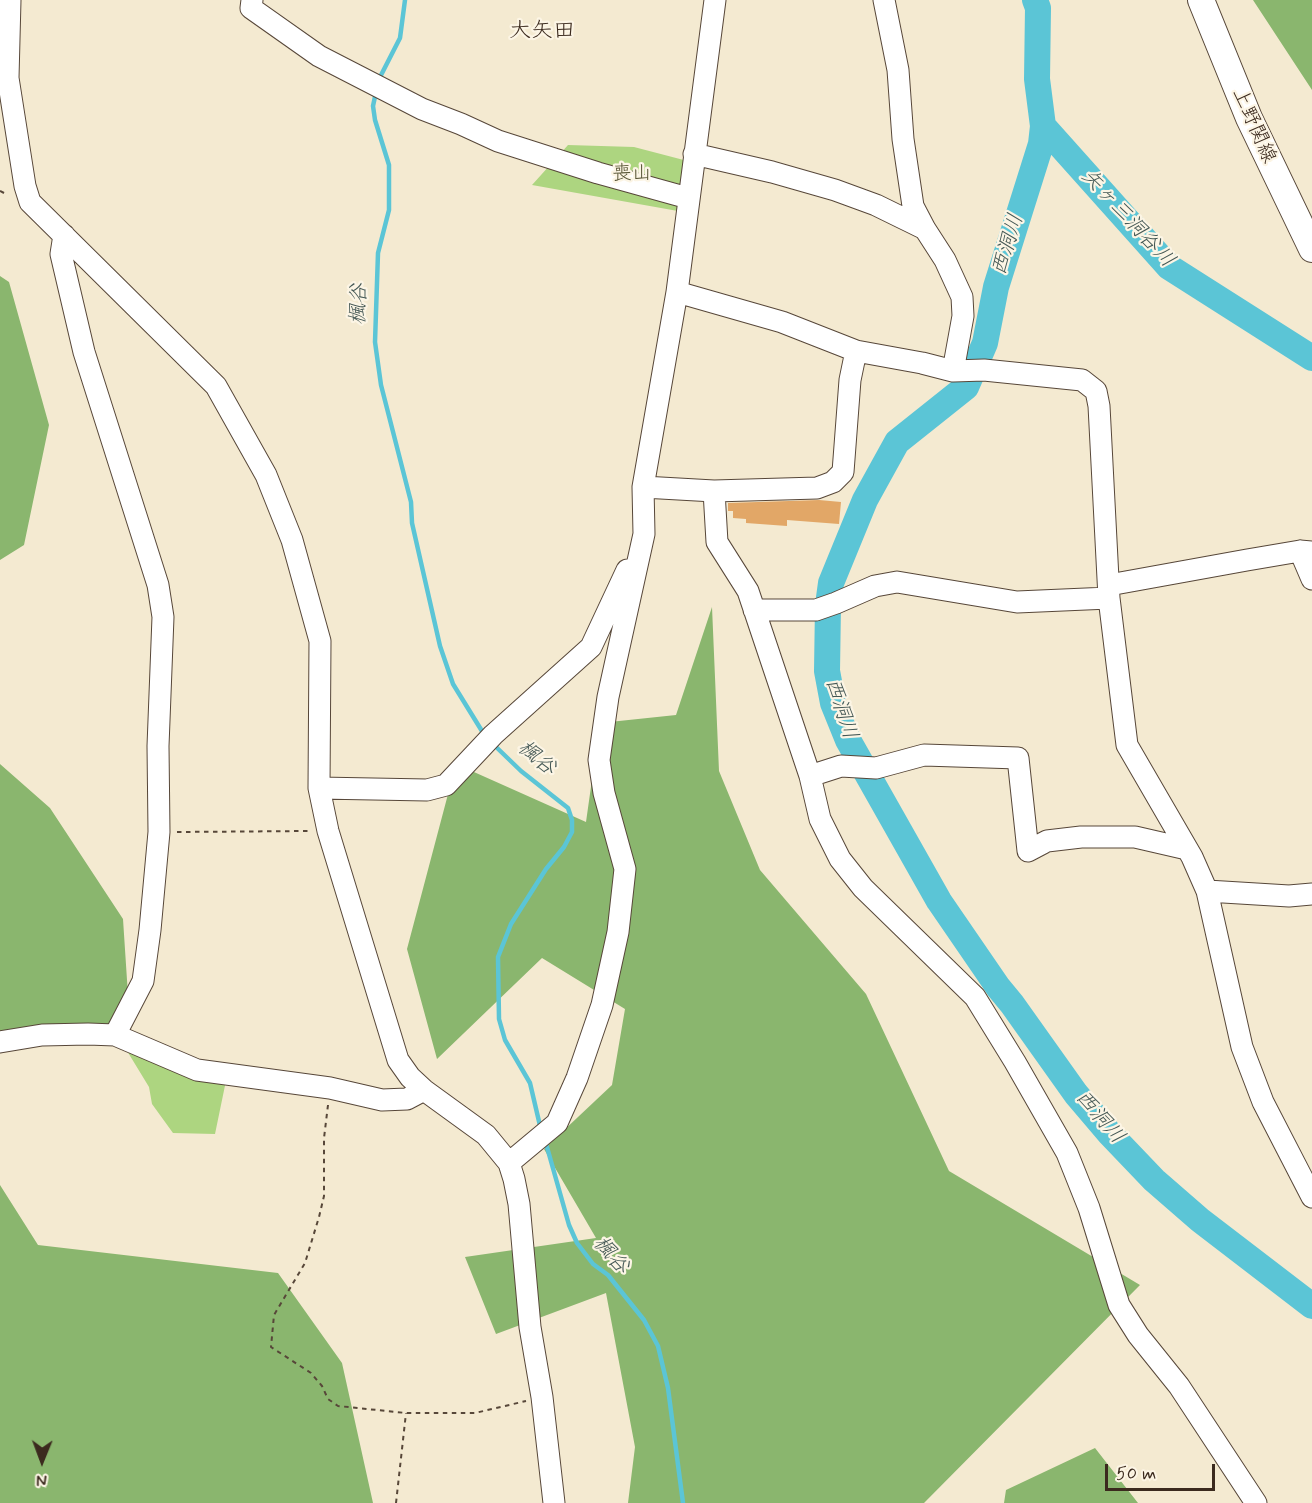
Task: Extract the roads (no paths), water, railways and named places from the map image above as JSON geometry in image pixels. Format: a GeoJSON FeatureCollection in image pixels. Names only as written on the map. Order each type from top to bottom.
{"type":"FeatureCollection","features":[{"type":"Feature","properties":{"kind":"main road","name":"上野関線"},"geometry":{"type":"LineString","coordinates":[[1201,0],[1249,118],[1312,249]]}},
{"type":"Feature","properties":{"kind":"street"},"geometry":{"type":"LineString","coordinates":[[10,0],[8,78],[25,186],[30,201],[216,386],[266,475],[292,540],[320,641],[319,788],[328,831],[398,1060],[410,1077],[424,1090],[486,1135],[508,1163],[519,1204],[530,1327],[542,1397],[554,1503]]}},
{"type":"Feature","properties":{"kind":"street"},"geometry":{"type":"LineString","coordinates":[[252,0],[252,8],[319,56],[422,110],[498,141],[688,198]]}},
{"type":"Feature","properties":{"kind":"street"},"geometry":{"type":"LineString","coordinates":[[508,1163],[557,1124],[577,1078],[602,1005],[618,932],[625,869],[604,793],[599,760],[608,697],[644,534],[643,487],[677,292],[715,0]]}},
{"type":"Feature","properties":{"kind":"street"},"geometry":{"type":"LineString","coordinates":[[884,0],[897,70],[903,139],[913,206],[945,260],[962,297],[963,316],[954,371]]}},
{"type":"Feature","properties":{"kind":"street"},"geometry":{"type":"LineString","coordinates":[[694,154],[835,190],[876,205],[925,229]]}},
{"type":"Feature","properties":{"kind":"street"},"geometry":{"type":"LineString","coordinates":[[64,235],[61,254],[84,352],[155,574],[163,617],[158,746],[159,832],[150,930],[143,981],[116,1035]]}},
{"type":"Feature","properties":{"kind":"street"},"geometry":{"type":"LineString","coordinates":[[677,292],[782,322],[856,351],[954,371],[984,370],[1082,380],[1096,391],[1099,406],[1109,592],[1127,745],[1187,849],[1207,891],[1242,1047],[1263,1102],[1312,1197]]}},
{"type":"Feature","properties":{"kind":"street"},"geometry":{"type":"LineString","coordinates":[[643,487],[714,490],[816,488],[833,482],[843,472],[850,380],[856,351]]}},
{"type":"Feature","properties":{"kind":"street"},"geometry":{"type":"LineString","coordinates":[[714,490],[717,543],[748,591],[810,776],[820,819],[840,859],[863,888],[975,997],[1067,1153],[1089,1208],[1119,1305],[1138,1335],[1179,1386],[1256,1503]]}},
{"type":"Feature","properties":{"kind":"street"},"geometry":{"type":"LineString","coordinates":[[319,788],[427,790],[446,784],[493,735],[591,647],[644,534]]}},
{"type":"Feature","properties":{"kind":"street"},"geometry":{"type":"LineString","coordinates":[[754,610],[816,610],[875,586],[897,582],[1017,602],[1109,592],[1306,551],[1312,579]]}},
{"type":"Feature","properties":{"kind":"street"},"geometry":{"type":"LineString","coordinates":[[810,776],[841,766],[876,768],[924,755],[1018,758],[1028,851],[1047,841],[1081,837],[1135,837],[1187,849]]}},
{"type":"Feature","properties":{"kind":"street"},"geometry":{"type":"LineString","coordinates":[[1207,891],[1290,896],[1312,894]]}},
{"type":"Feature","properties":{"kind":"street"},"geometry":{"type":"LineString","coordinates":[[0,1042],[42,1035],[116,1035],[197,1070],[330,1088],[382,1100],[407,1100],[424,1090]]}},
{"type":"Feature","properties":{"kind":"waterway","name":"楓谷"},"geometry":{"type":"LineString","coordinates":[[378,81],[400,38],[405,0]]}},
{"type":"Feature","properties":{"kind":"waterway","name":"西洞川"},"geometry":{"type":"LineString","coordinates":[[1035,0],[1038,8],[1037,79],[1043,126],[1041,144],[996,287],[985,343],[966,387],[897,442],[865,500],[831,583],[828,605],[827,671],[833,703],[848,740],[939,901],[1076,1094],[1154,1180],[1200,1220],[1312,1306]]}},
{"type":"Feature","properties":{"kind":"waterway","name":"楓谷"},"geometry":{"type":"LineString","coordinates":[[376,92],[373,106],[375,120],[389,165],[389,210],[378,253],[375,342],[381,385],[411,502],[412,523],[440,646],[453,684],[485,736]]}},
{"type":"Feature","properties":{"kind":"waterway","name":"矢ヶ三洞谷川"},"geometry":{"type":"LineString","coordinates":[[1043,126],[1169,267],[1312,358]]}},
{"type":"Feature","properties":{"kind":"waterway","name":"楓谷"},"geometry":{"type":"LineString","coordinates":[[493,744],[521,771],[568,808],[572,820],[572,832],[564,847],[546,869],[511,924],[498,957],[499,1019],[505,1040],[530,1083],[541,1130]]}},
{"type":"Feature","properties":{"kind":"waterway","name":"楓谷"},"geometry":{"type":"LineString","coordinates":[[545,1140],[569,1225],[577,1243],[593,1264],[608,1275],[644,1320],[658,1346],[668,1388],[683,1503]]}},
{"type":"Feature","properties":{"kind":"district","name":"大矢田"},"geometry":{"type":"Point","coordinates":[542,32]}},
{"type":"Feature","properties":{"kind":"park label","name":"喪山"},"geometry":{"type":"Point","coordinates":[632,175]}}]}
